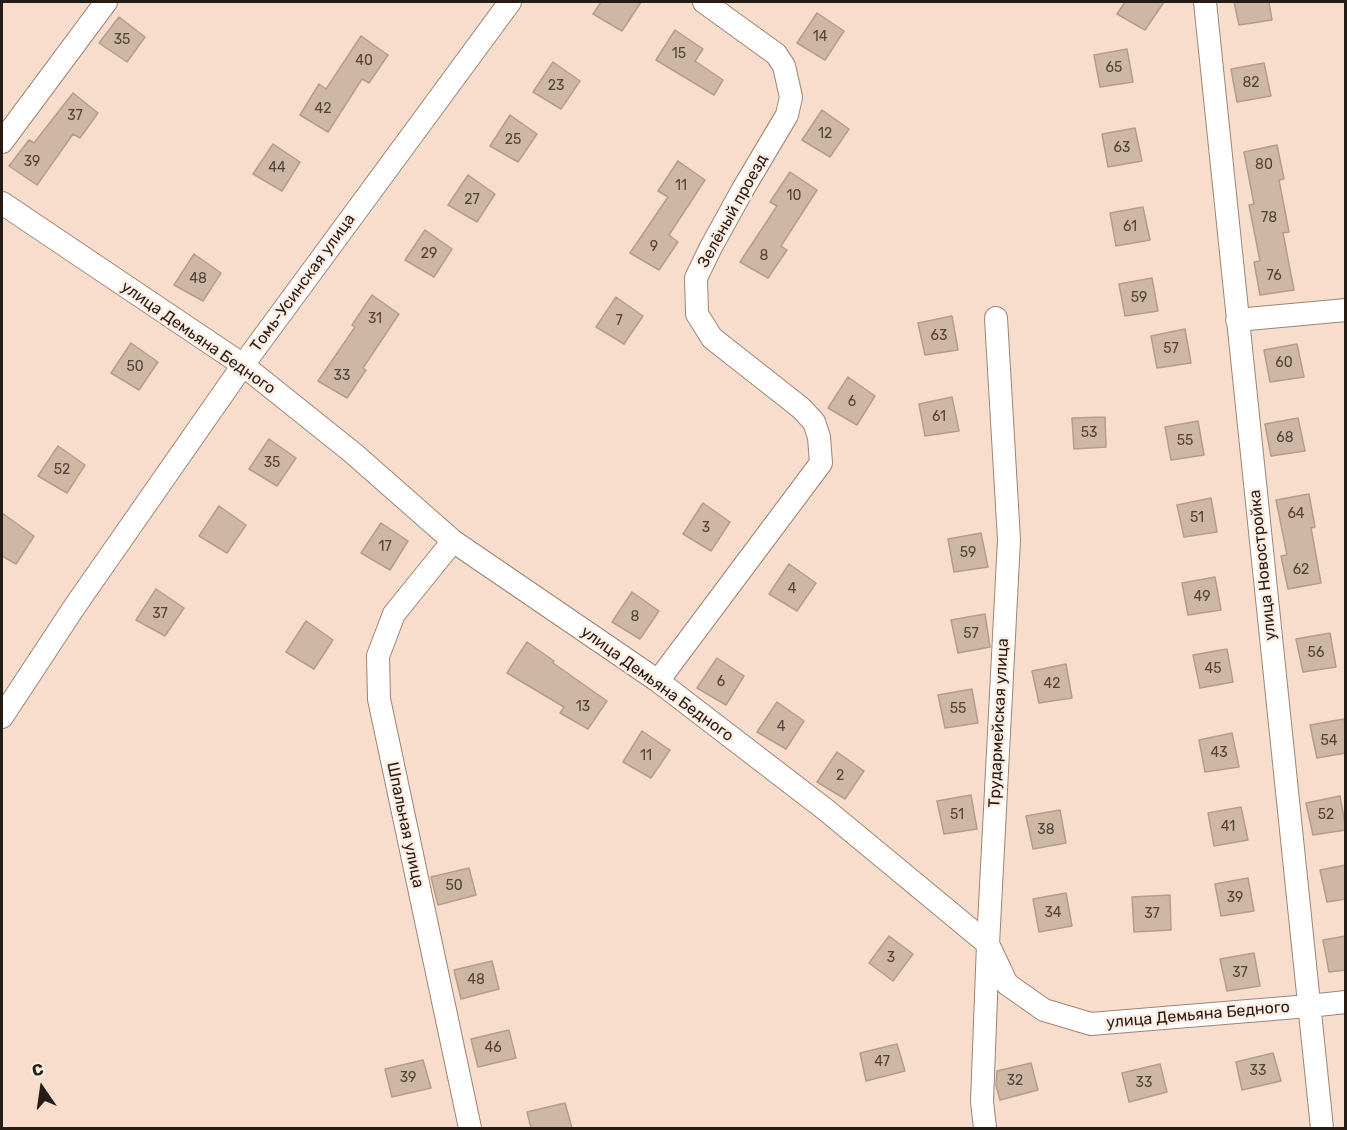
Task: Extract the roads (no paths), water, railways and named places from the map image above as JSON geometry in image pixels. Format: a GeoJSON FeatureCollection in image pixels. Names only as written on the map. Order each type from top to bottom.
{"type":"FeatureCollection","features":[{"type":"Feature","properties":{"kind":"street"},"geometry":{"type":"LineString","coordinates":[[2,142],[106,2]]}},
{"type":"Feature","properties":{"kind":"street","name":"Томь-Усинская улица"},"geometry":{"type":"LineString","coordinates":[[2,717],[75,606],[243,365],[510,2]]}},
{"type":"Feature","properties":{"kind":"street","name":"Зелёный проезд"},"geometry":{"type":"LineString","coordinates":[[658,681],[821,463],[819,437],[814,422],[801,408],[712,338],[696,314],[696,278],[711,247],[787,115],[791,97],[784,66],[776,54],[704,2]]}},
{"type":"Feature","properties":{"kind":"street","name":"улица Новостройка"},"geometry":{"type":"LineString","coordinates":[[1204,2],[1322,1128]]}},
{"type":"Feature","properties":{"kind":"street","name":"улица Демьяна Бедного"},"geometry":{"type":"LineString","coordinates":[[2,203],[243,365],[353,453],[453,540],[658,681],[826,810],[988,944],[1007,984],[1044,1010],[1091,1024],[1346,1002]]}},
{"type":"Feature","properties":{"kind":"street"},"geometry":{"type":"LineString","coordinates":[[1237,320],[1346,310]]}},
{"type":"Feature","properties":{"kind":"street","name":"Трудармейская улица"},"geometry":{"type":"LineString","coordinates":[[985,1128],[982,1102],[988,944],[1009,540],[996,318]]}},
{"type":"Feature","properties":{"kind":"street","name":"Шпальная улица"},"geometry":{"type":"LineString","coordinates":[[453,540],[394,614],[378,656],[379,699],[470,1128]]}}]}
